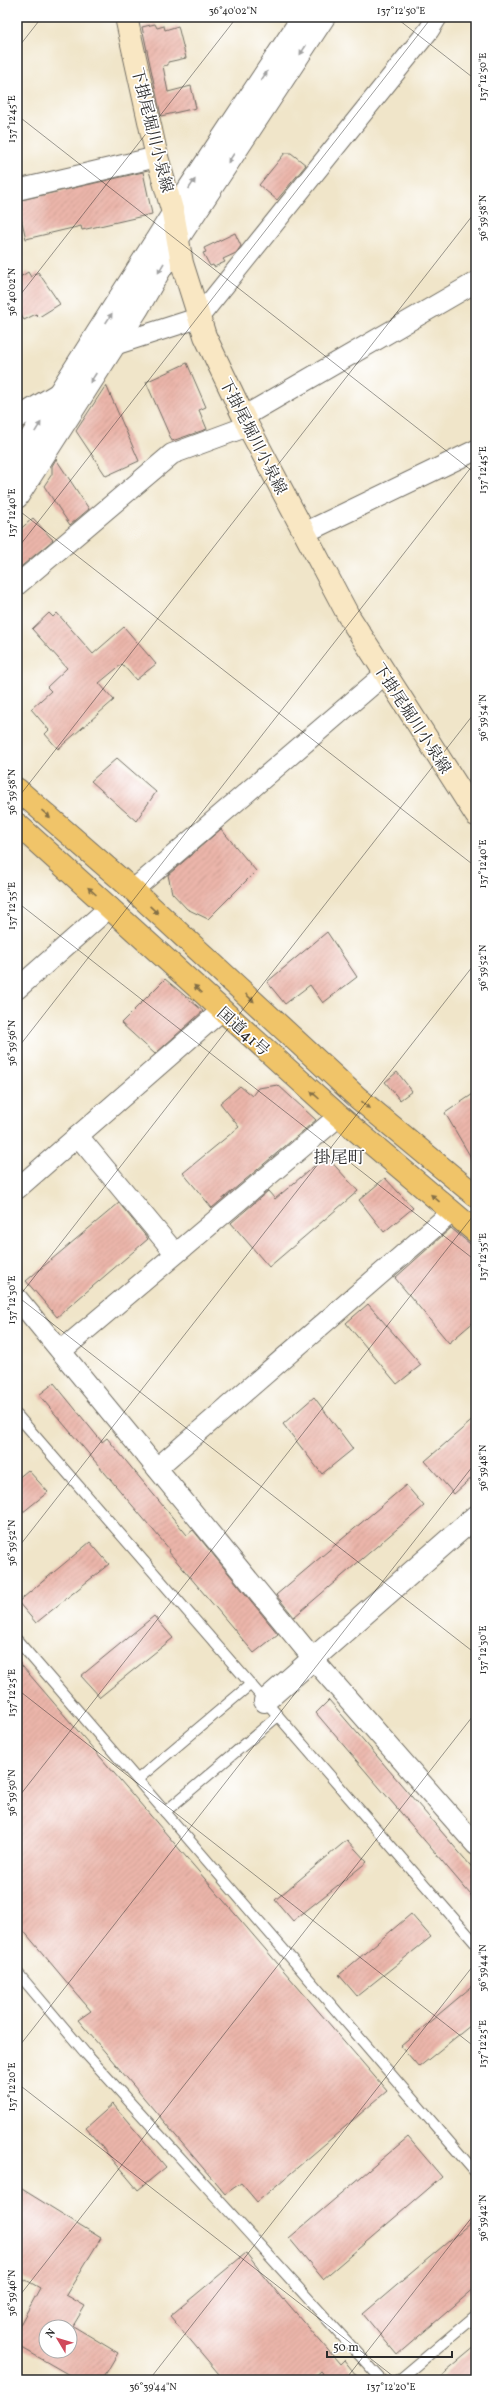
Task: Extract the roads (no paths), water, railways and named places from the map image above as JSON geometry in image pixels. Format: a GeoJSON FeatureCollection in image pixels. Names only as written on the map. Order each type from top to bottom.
{"type":"FeatureCollection","features":[{"type":"Feature","properties":{"kind":"highway","name":"国道41号"},"geometry":{"type":"LineString","coordinates":[[17,789],[133,890],[358,1098],[476,1196]]}},
{"type":"Feature","properties":{"kind":"highway","name":"国道41号"},"geometry":{"type":"LineString","coordinates":[[17,824],[110,907],[221,1011],[339,1116],[476,1232]]}},
{"type":"Feature","properties":{"kind":"main road","name":"下掛尾堀川小泉線"},"geometry":{"type":"LineString","coordinates":[[126,17],[157,157],[173,213],[178,240],[198,318],[246,422],[348,615],[476,815]]}},
{"type":"Feature","properties":{"kind":"street"},"geometry":{"type":"LineString","coordinates":[[17,460],[173,213],[303,17]]}},
{"type":"Feature","properties":{"kind":"street"},"geometry":{"type":"LineString","coordinates":[[17,496],[114,345],[178,240],[324,17]]}},
{"type":"Feature","properties":{"kind":"street"},"geometry":{"type":"LineString","coordinates":[[114,345],[198,318],[430,30],[437,17]]}},
{"type":"Feature","properties":{"kind":"street"},"geometry":{"type":"LineString","coordinates":[[17,190],[157,157]]}},
{"type":"Feature","properties":{"kind":"street"},"geometry":{"type":"LineString","coordinates":[[17,585],[172,454],[246,422],[472,290]]}},
{"type":"Feature","properties":{"kind":"street"},"geometry":{"type":"LineString","coordinates":[[17,418],[60,392]]}},
{"type":"Feature","properties":{"kind":"street"},"geometry":{"type":"LineString","coordinates":[[304,533],[476,450]]}},
{"type":"Feature","properties":{"kind":"street"},"geometry":{"type":"LineString","coordinates":[[133,890],[385,674]]}},
{"type":"Feature","properties":{"kind":"street"},"geometry":{"type":"LineString","coordinates":[[17,989],[110,907]]}},
{"type":"Feature","properties":{"kind":"street"},"geometry":{"type":"LineString","coordinates":[[17,1189],[221,1011]]}},
{"type":"Feature","properties":{"kind":"street"},"geometry":{"type":"LineString","coordinates":[[60,1351],[339,1116]]}},
{"type":"Feature","properties":{"kind":"street"},"geometry":{"type":"LineString","coordinates":[[78,1136],[175,1253]]}},
{"type":"Feature","properties":{"kind":"street"},"geometry":{"type":"LineString","coordinates":[[157,1468],[452,1212]]}},
{"type":"Feature","properties":{"kind":"street"},"geometry":{"type":"LineString","coordinates":[[17,1298],[314,1659],[476,1845]]}},
{"type":"Feature","properties":{"kind":"street"},"geometry":{"type":"LineString","coordinates":[[272,1708],[314,1659],[476,1516]]}},
{"type":"Feature","properties":{"kind":"lane"},"geometry":{"type":"LineString","coordinates":[[17,1415],[476,1944]]}},
{"type":"Feature","properties":{"kind":"lane"},"geometry":{"type":"LineString","coordinates":[[17,1640],[476,2173]]}},
{"type":"Feature","properties":{"kind":"lane"},"geometry":{"type":"LineString","coordinates":[[138,1780],[251,1684]]}},
{"type":"Feature","properties":{"kind":"lane"},"geometry":{"type":"LineString","coordinates":[[165,1812],[272,1708]]}},
{"type":"Feature","properties":{"kind":"lane"},"geometry":{"type":"LineString","coordinates":[[17,1972],[87,2055],[382,2380]]}},
{"type":"Feature","properties":{"kind":"lane"},"geometry":{"type":"LineString","coordinates":[[399,2380],[476,2315]]}},
{"type":"Feature","properties":{"kind":"district","name":"掛尾町"},"geometry":{"type":"Point","coordinates":[339,1157]}}]}
